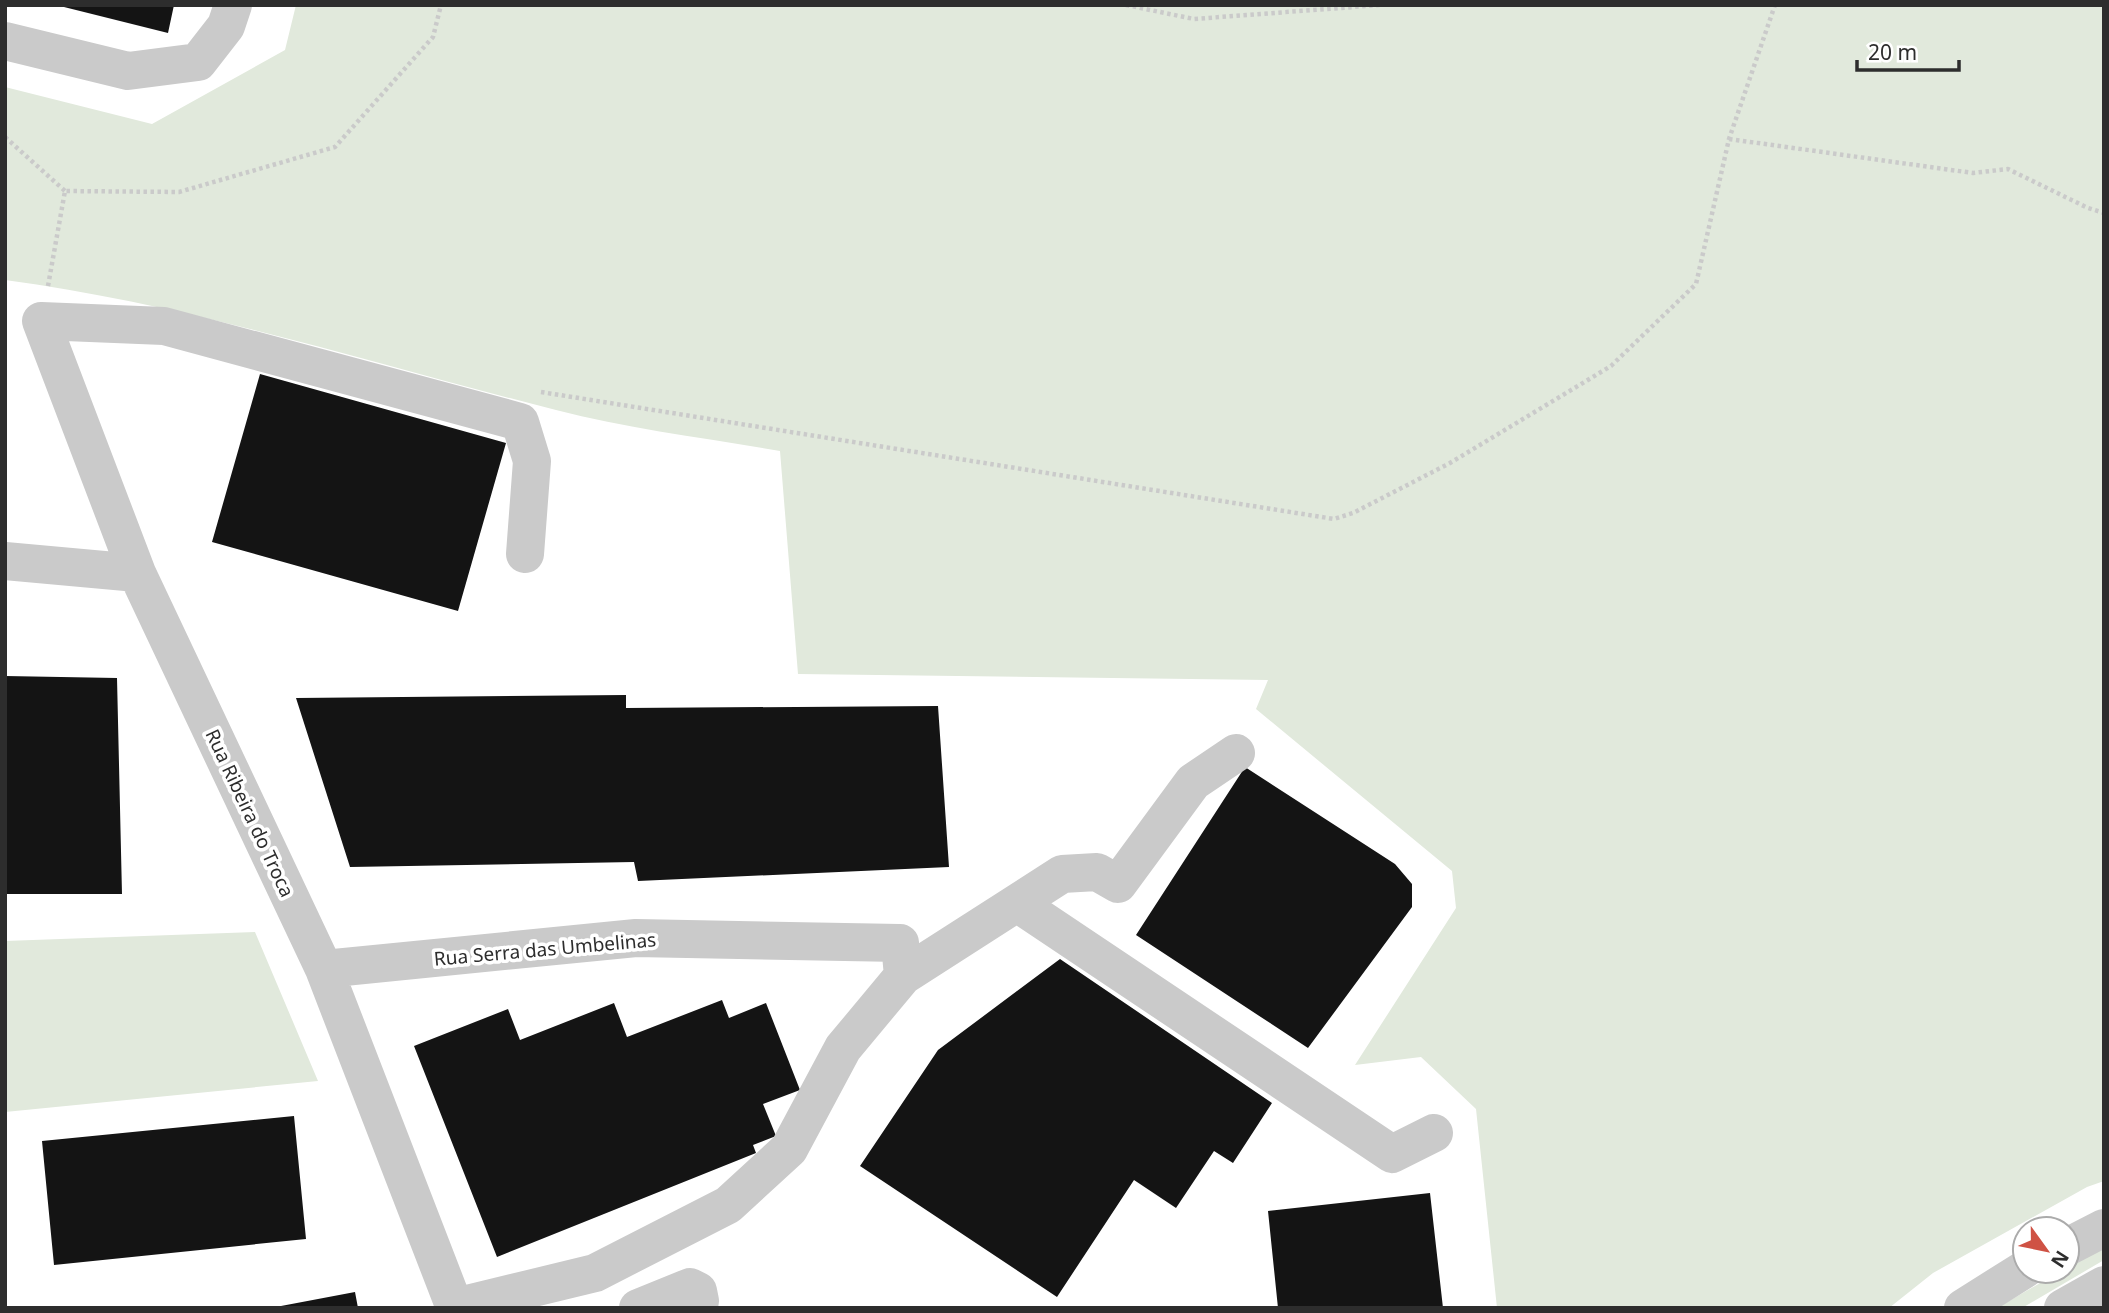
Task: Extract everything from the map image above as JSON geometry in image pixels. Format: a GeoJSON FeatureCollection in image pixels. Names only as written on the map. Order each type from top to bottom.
{"type":"FeatureCollection","features":[{"type":"Feature","properties":{"kind":"street"},"geometry":{"type":"LineString","coordinates":[[5,41],[128,71],[198,62],[226,26],[233,5]]}},
{"type":"Feature","properties":{"kind":"street"},"geometry":{"type":"LineString","coordinates":[[41,321],[164,326],[520,422],[532,461],[525,554]]}},
{"type":"Feature","properties":{"kind":"street","name":"Rua Ribeira do Troca"},"geometry":{"type":"LineString","coordinates":[[41,321],[137,573],[324,970],[455,1307]]}},
{"type":"Feature","properties":{"kind":"street"},"geometry":{"type":"LineString","coordinates":[[5,561],[137,573]]}},
{"type":"Feature","properties":{"kind":"street"},"geometry":{"type":"LineString","coordinates":[[455,1307],[596,1273],[728,1205],[789,1149],[843,1048],[903,976],[1062,874],[1097,872],[1118,884],[1193,782],[1236,754]]}},
{"type":"Feature","properties":{"kind":"street"},"geometry":{"type":"LineString","coordinates":[[1017,903],[1392,1154],[1434,1133]]}},
{"type":"Feature","properties":{"kind":"street","name":"Rua Serra das Umbelinas"},"geometry":{"type":"LineString","coordinates":[[324,970],[636,938],[900,943],[903,976]]}},
{"type":"Feature","properties":{"kind":"street"},"geometry":{"type":"LineString","coordinates":[[2081,1240],[2104,1228]]}},
{"type":"Feature","properties":{"kind":"street"},"geometry":{"type":"LineString","coordinates":[[1963,1308],[2011,1278]]}},
{"type":"Feature","properties":{"kind":"street"},"geometry":{"type":"LineString","coordinates":[[2063,1308],[2104,1285]]}},
{"type":"Feature","properties":{"kind":"street"},"geometry":{"type":"LineString","coordinates":[[638,1308],[690,1287],[698,1291],[700,1301],[696,1308]]}},
{"type":"Feature","properties":{"kind":"path"},"geometry":{"type":"LineString","coordinates":[[5,137],[65,191],[179,192],[335,147],[433,37],[441,5]]}},
{"type":"Feature","properties":{"kind":"path"},"geometry":{"type":"LineString","coordinates":[[1126,5],[1194,19],[1380,5]]}},
{"type":"Feature","properties":{"kind":"path"},"geometry":{"type":"LineString","coordinates":[[533,390],[1334,519],[1353,513],[1450,463],[1599,373],[1649,330],[1696,284],[1729,139],[1775,5]]}},
{"type":"Feature","properties":{"kind":"path"},"geometry":{"type":"LineString","coordinates":[[1729,139],[1973,173],[2008,169],[2088,208],[2104,213]]}},
{"type":"Feature","properties":{"kind":"path"},"geometry":{"type":"LineString","coordinates":[[41,321],[65,191]]}},
{"type":"Feature","properties":{"kind":"shaded area"},"geometry":{"type":"Polygon","coordinates":[[[296,5],[2104,5],[2104,1181],[2087,1187],[2037,1215],[2011,1215],[2011,1229],[1933,1273],[1889,1308],[1497,1308],[1476,1109],[1421,1057],[1355,1065],[1456,908],[1452,871],[1256,709],[1268,680],[798,674],[780,451],[584,417],[214,320],[144,304],[5,280],[5,87],[152,124],[285,50],[296,5]]]}},
{"type":"Feature","properties":{"kind":"shaded area"},"geometry":{"type":"Polygon","coordinates":[[[255,932],[318,1081],[5,1112],[5,941],[255,932]]]}},
{"type":"Feature","properties":{"kind":"shaded area"},"geometry":{"type":"Polygon","coordinates":[[[2104,1247],[2104,1260],[2081,1273],[2081,1259],[2104,1247]]]}},
{"type":"Feature","properties":{"kind":"shaded area"},"geometry":{"type":"Polygon","coordinates":[[[2037,1285],[2061,1285],[2022,1308],[1997,1308],[2037,1285]]]}},
{"type":"Feature","properties":{"kind":"building"},"geometry":{"type":"Polygon","coordinates":[[[56,5],[174,5],[168,33],[56,5]]]}},
{"type":"Feature","properties":{"kind":"building"},"geometry":{"type":"Polygon","coordinates":[[[260,374],[506,443],[458,611],[212,542],[260,374]]]}},
{"type":"Feature","properties":{"kind":"building"},"geometry":{"type":"Polygon","coordinates":[[[5,676],[117,678],[122,894],[5,894],[5,676]]]}},
{"type":"Feature","properties":{"kind":"building"},"geometry":{"type":"Polygon","coordinates":[[[626,695],[626,708],[938,706],[949,867],[638,881],[634,862],[350,867],[296,698],[626,695]]]}},
{"type":"Feature","properties":{"kind":"building"},"geometry":{"type":"Polygon","coordinates":[[[1245,767],[1395,864],[1412,884],[1412,907],[1308,1048],[1136,935],[1245,767]]]}},
{"type":"Feature","properties":{"kind":"building"},"geometry":{"type":"Polygon","coordinates":[[[1060,959],[1272,1103],[1233,1163],[1214,1151],[1176,1208],[1134,1180],[1057,1297],[860,1166],[938,1050],[1060,959]]]}},
{"type":"Feature","properties":{"kind":"building"},"geometry":{"type":"Polygon","coordinates":[[[722,1000],[729,1018],[766,1003],[800,1090],[763,1104],[776,1136],[753,1145],[756,1153],[497,1257],[414,1046],[508,1009],[520,1040],[614,1003],[627,1037],[722,1000]]]}},
{"type":"Feature","properties":{"kind":"building"},"geometry":{"type":"Polygon","coordinates":[[[294,1116],[306,1239],[54,1265],[42,1141],[294,1116]]]}},
{"type":"Feature","properties":{"kind":"building"},"geometry":{"type":"Polygon","coordinates":[[[1430,1193],[1443,1308],[1278,1308],[1268,1211],[1430,1193]]]}},
{"type":"Feature","properties":{"kind":"building"},"geometry":{"type":"Polygon","coordinates":[[[355,1292],[358,1308],[281,1308],[281,1306],[355,1292]]]}}]}
